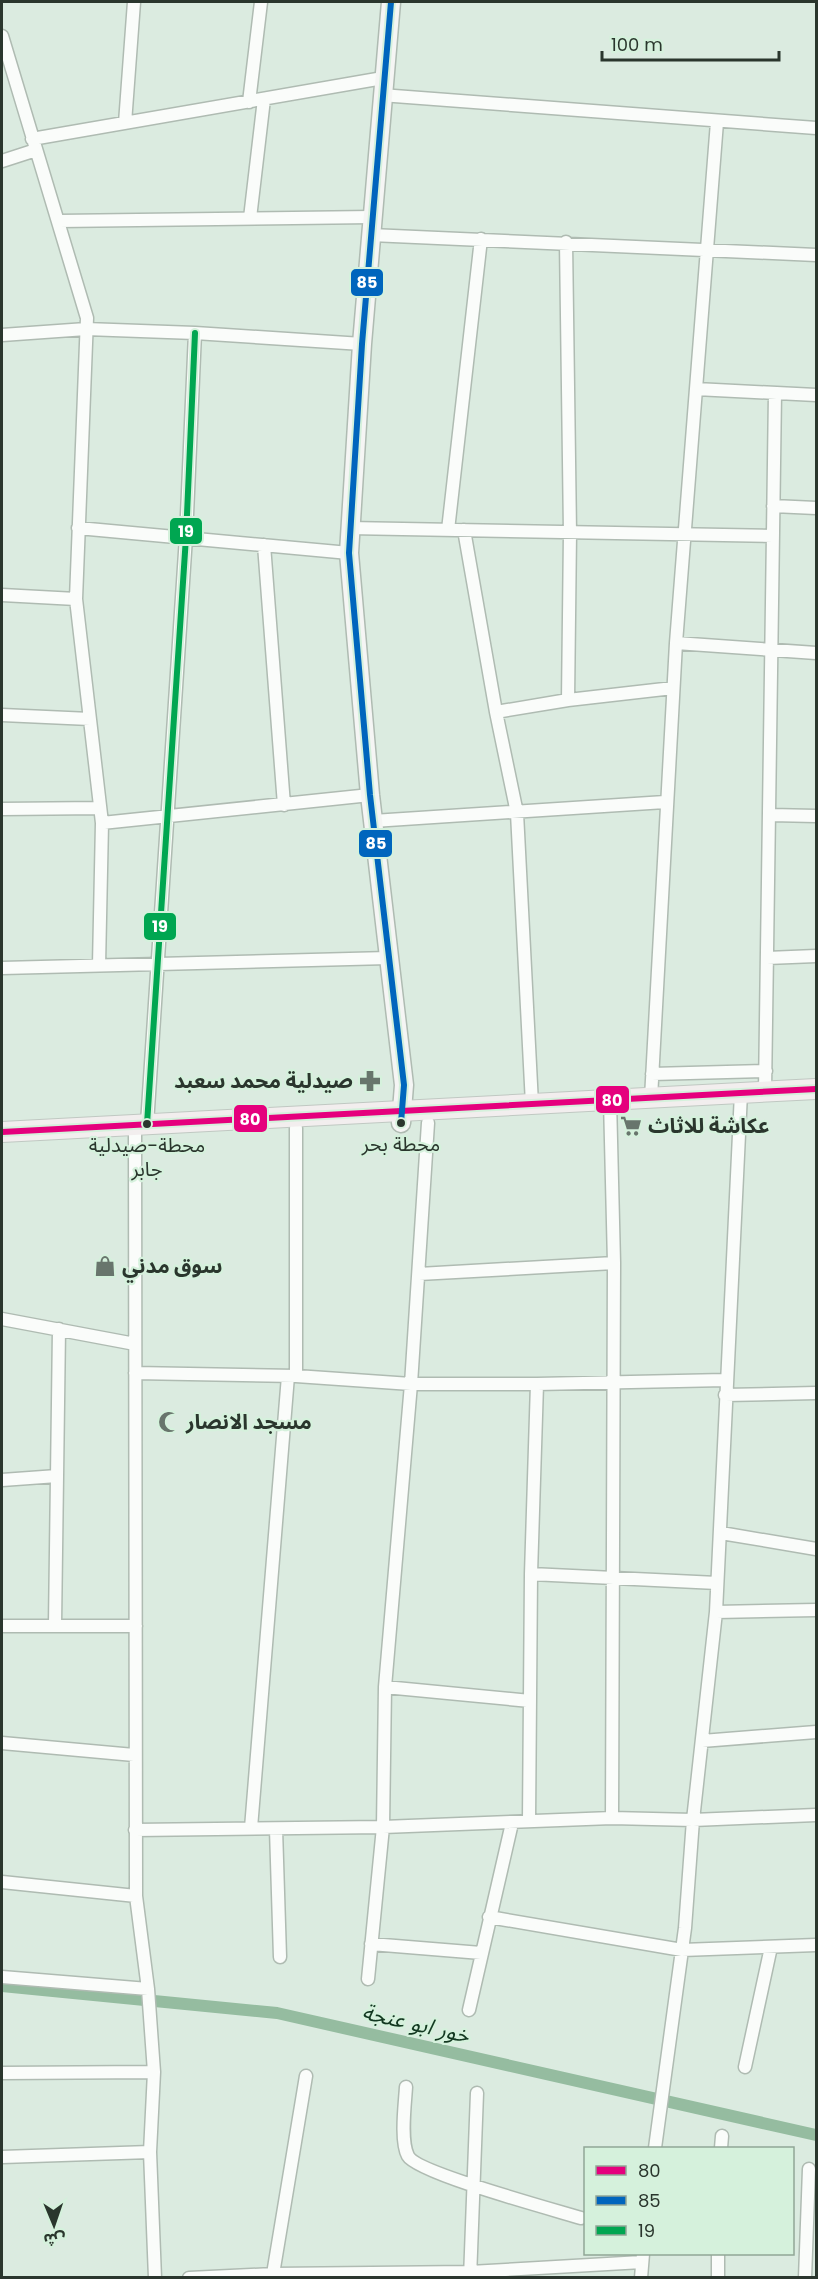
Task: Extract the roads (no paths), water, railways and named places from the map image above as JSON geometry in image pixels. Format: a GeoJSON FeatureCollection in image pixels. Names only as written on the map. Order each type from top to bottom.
{"type":"FeatureCollection","features":[{"type":"Feature","properties":{"kind":"main road"},"geometry":{"type":"LineString","coordinates":[[2,1132],[402,1117],[428,1123],[610,1106],[741,1099],[765,1091],[816,1089]]}},
{"type":"Feature","properties":{"kind":"main road"},"geometry":{"type":"LineString","coordinates":[[2,1144],[139,1128],[296,1128],[532,1104],[610,1106],[651,1098],[816,1101]]}},
{"type":"Feature","properties":{"kind":"street"},"geometry":{"type":"LineString","coordinates":[[125,123],[134,2]]}},
{"type":"Feature","properties":{"kind":"street"},"geometry":{"type":"LineString","coordinates":[[249,102],[261,2]]}},
{"type":"Feature","properties":{"kind":"street"},"geometry":{"type":"LineString","coordinates":[[392,2],[382,86],[371,226],[349,553],[370,795],[404,1085],[402,1117]]}},
{"type":"Feature","properties":{"kind":"street"},"geometry":{"type":"LineString","coordinates":[[2,38],[86,309],[76,599],[102,823],[99,965]]}},
{"type":"Feature","properties":{"kind":"street"},"geometry":{"type":"LineString","coordinates":[[2,161],[34,145],[125,123],[264,99],[382,86],[717,122],[816,128]]}},
{"type":"Feature","properties":{"kind":"street"},"geometry":{"type":"LineString","coordinates":[[250,218],[264,99]]}},
{"type":"Feature","properties":{"kind":"street"},"geometry":{"type":"LineString","coordinates":[[651,1098],[665,802],[717,122]]}},
{"type":"Feature","properties":{"kind":"street"},"geometry":{"type":"LineString","coordinates":[[59,221],[250,218],[371,226],[481,239],[816,255]]}},
{"type":"Feature","properties":{"kind":"street"},"geometry":{"type":"LineString","coordinates":[[448,530],[481,239]]}},
{"type":"Feature","properties":{"kind":"street"},"geometry":{"type":"LineString","coordinates":[[566,243],[570,533],[568,700]]}},
{"type":"Feature","properties":{"kind":"street"},"geometry":{"type":"LineString","coordinates":[[2,335],[86,329],[195,333],[362,344]]}},
{"type":"Feature","properties":{"kind":"street"},"geometry":{"type":"LineString","coordinates":[[155,2277],[150,2152],[154,2072],[148,1989],[136,1896],[135,1830],[135,1344],[139,1128],[160,963],[186,537],[195,333]]}},
{"type":"Feature","properties":{"kind":"street"},"geometry":{"type":"LineString","coordinates":[[696,389],[816,395]]}},
{"type":"Feature","properties":{"kind":"street"},"geometry":{"type":"LineString","coordinates":[[765,1091],[771,816],[774,393]]}},
{"type":"Feature","properties":{"kind":"street"},"geometry":{"type":"LineString","coordinates":[[773,506],[816,508]]}},
{"type":"Feature","properties":{"kind":"street"},"geometry":{"type":"LineString","coordinates":[[78,528],[349,553]]}},
{"type":"Feature","properties":{"kind":"street"},"geometry":{"type":"LineString","coordinates":[[349,528],[773,536]]}},
{"type":"Feature","properties":{"kind":"street"},"geometry":{"type":"LineString","coordinates":[[464,530],[496,712],[517,813],[532,1104]]}},
{"type":"Feature","properties":{"kind":"street"},"geometry":{"type":"LineString","coordinates":[[264,545],[284,806]]}},
{"type":"Feature","properties":{"kind":"street"},"geometry":{"type":"LineString","coordinates":[[2,595],[76,599]]}},
{"type":"Feature","properties":{"kind":"street"},"geometry":{"type":"LineString","coordinates":[[676,643],[816,653]]}},
{"type":"Feature","properties":{"kind":"street"},"geometry":{"type":"LineString","coordinates":[[496,712],[568,700],[673,688]]}},
{"type":"Feature","properties":{"kind":"street"},"geometry":{"type":"LineString","coordinates":[[2,715],[90,719]]}},
{"type":"Feature","properties":{"kind":"street"},"geometry":{"type":"LineString","coordinates":[[102,823],[284,806],[370,795]]}},
{"type":"Feature","properties":{"kind":"street"},"geometry":{"type":"LineString","coordinates":[[373,821],[665,802]]}},
{"type":"Feature","properties":{"kind":"street"},"geometry":{"type":"LineString","coordinates":[[2,810],[100,808]]}},
{"type":"Feature","properties":{"kind":"street"},"geometry":{"type":"LineString","coordinates":[[771,816],[816,816]]}},
{"type":"Feature","properties":{"kind":"street"},"geometry":{"type":"LineString","coordinates":[[767,958],[816,956]]}},
{"type":"Feature","properties":{"kind":"street"},"geometry":{"type":"LineString","coordinates":[[2,968],[388,958]]}},
{"type":"Feature","properties":{"kind":"street"},"geometry":{"type":"LineString","coordinates":[[652,1074],[766,1071]]}},
{"type":"Feature","properties":{"kind":"street"},"geometry":{"type":"LineString","coordinates":[[655,2147],[682,1950],[693,1820],[716,1612],[721,1533],[725,1380],[741,1099]]}},
{"type":"Feature","properties":{"kind":"street"},"geometry":{"type":"LineString","coordinates":[[610,1106],[614,1263],[612,1818]]}},
{"type":"Feature","properties":{"kind":"street"},"geometry":{"type":"LineString","coordinates":[[368,1979],[383,1827],[385,1687],[411,1384],[428,1123]]}},
{"type":"Feature","properties":{"kind":"street"},"geometry":{"type":"LineString","coordinates":[[250,1828],[292,1376],[296,1128]]}},
{"type":"Feature","properties":{"kind":"street"},"geometry":{"type":"LineString","coordinates":[[418,1274],[614,1263]]}},
{"type":"Feature","properties":{"kind":"street"},"geometry":{"type":"LineString","coordinates":[[2,1319],[135,1344]]}},
{"type":"Feature","properties":{"kind":"street"},"geometry":{"type":"LineString","coordinates":[[55,1625],[59,1329]]}},
{"type":"Feature","properties":{"kind":"street"},"geometry":{"type":"LineString","coordinates":[[135,1373],[292,1376],[411,1384],[725,1380]]}},
{"type":"Feature","properties":{"kind":"street"},"geometry":{"type":"LineString","coordinates":[[529,1821],[531,1574],[537,1384]]}},
{"type":"Feature","properties":{"kind":"street"},"geometry":{"type":"LineString","coordinates":[[725,1395],[816,1393]]}},
{"type":"Feature","properties":{"kind":"street"},"geometry":{"type":"LineString","coordinates":[[2,1480],[57,1476]]}},
{"type":"Feature","properties":{"kind":"street"},"geometry":{"type":"LineString","coordinates":[[721,1533],[816,1549]]}},
{"type":"Feature","properties":{"kind":"street"},"geometry":{"type":"LineString","coordinates":[[531,1574],[612,1580],[717,1583]]}},
{"type":"Feature","properties":{"kind":"street"},"geometry":{"type":"LineString","coordinates":[[716,1612],[816,1610]]}},
{"type":"Feature","properties":{"kind":"street"},"geometry":{"type":"LineString","coordinates":[[2,1626],[136,1626]]}},
{"type":"Feature","properties":{"kind":"street"},"geometry":{"type":"LineString","coordinates":[[385,1687],[530,1701]]}},
{"type":"Feature","properties":{"kind":"street"},"geometry":{"type":"LineString","coordinates":[[702,1741],[816,1732]]}},
{"type":"Feature","properties":{"kind":"street"},"geometry":{"type":"LineString","coordinates":[[2,1743],[134,1755]]}},
{"type":"Feature","properties":{"kind":"street"},"geometry":{"type":"LineString","coordinates":[[135,1830],[383,1827],[612,1818],[693,1820],[816,1815]]}},
{"type":"Feature","properties":{"kind":"street"},"geometry":{"type":"LineString","coordinates":[[469,2010],[512,1823]]}},
{"type":"Feature","properties":{"kind":"street"},"geometry":{"type":"LineString","coordinates":[[276,1829],[280,1957]]}},
{"type":"Feature","properties":{"kind":"street"},"geometry":{"type":"LineString","coordinates":[[2,1882],[136,1896]]}},
{"type":"Feature","properties":{"kind":"street"},"geometry":{"type":"LineString","coordinates":[[489,1917],[682,1950],[816,1945]]}},
{"type":"Feature","properties":{"kind":"street"},"geometry":{"type":"LineString","coordinates":[[371,1944],[481,1953]]}},
{"type":"Feature","properties":{"kind":"street"},"geometry":{"type":"LineString","coordinates":[[746,2067],[771,1947]]}},
{"type":"Feature","properties":{"kind":"street"},"geometry":{"type":"LineString","coordinates":[[2,1977],[148,1989]]}},
{"type":"Feature","properties":{"kind":"street"},"geometry":{"type":"LineString","coordinates":[[2,2073],[154,2072]]}},
{"type":"Feature","properties":{"kind":"street"},"geometry":{"type":"LineString","coordinates":[[273,2274],[306,2076]]}},
{"type":"Feature","properties":{"kind":"street"},"geometry":{"type":"LineString","coordinates":[[406,2087],[405,2141],[408,2157],[418,2164],[473,2185],[581,2218]]}},
{"type":"Feature","properties":{"kind":"street"},"geometry":{"type":"LineString","coordinates":[[470,2275],[477,2093]]}},
{"type":"Feature","properties":{"kind":"street"},"geometry":{"type":"LineString","coordinates":[[2,2157],[150,2152]]}},
{"type":"Feature","properties":{"kind":"street"},"geometry":{"type":"LineString","coordinates":[[805,2277],[809,2169]]}},
{"type":"Feature","properties":{"kind":"street"},"geometry":{"type":"LineString","coordinates":[[718,2255],[718,2277]]}},
{"type":"Feature","properties":{"kind":"street"},"geometry":{"type":"LineString","coordinates":[[189,2277],[273,2274],[470,2275],[643,2258],[641,2277]]}},
{"type":"Feature","properties":{"kind":"waterway","name":"خور ابو عنجة"},"geometry":{"type":"LineString","coordinates":[[2,1986],[277,2013],[816,2135]]}},
{"type":"Feature","properties":{"kind":"place","name":"صيدلية محمد سعبد"},"geometry":{"type":"Point","coordinates":[370,1081]}},
{"type":"Feature","properties":{"kind":"place","name":"محطة بحر"},"geometry":{"type":"Point","coordinates":[401,1123]}},
{"type":"Feature","properties":{"kind":"place","name":"محطة-صيدلية جابر"},"geometry":{"type":"Point","coordinates":[147,1124]}},
{"type":"Feature","properties":{"kind":"place","name":"عكاشة للاثاث"},"geometry":{"type":"Point","coordinates":[631,1126]}},
{"type":"Feature","properties":{"kind":"place","name":"سوق مدني"},"geometry":{"type":"Point","coordinates":[105,1266]}},
{"type":"Feature","properties":{"kind":"place","name":"مسجد الانصار"},"geometry":{"type":"Point","coordinates":[169,1422]}}]}
